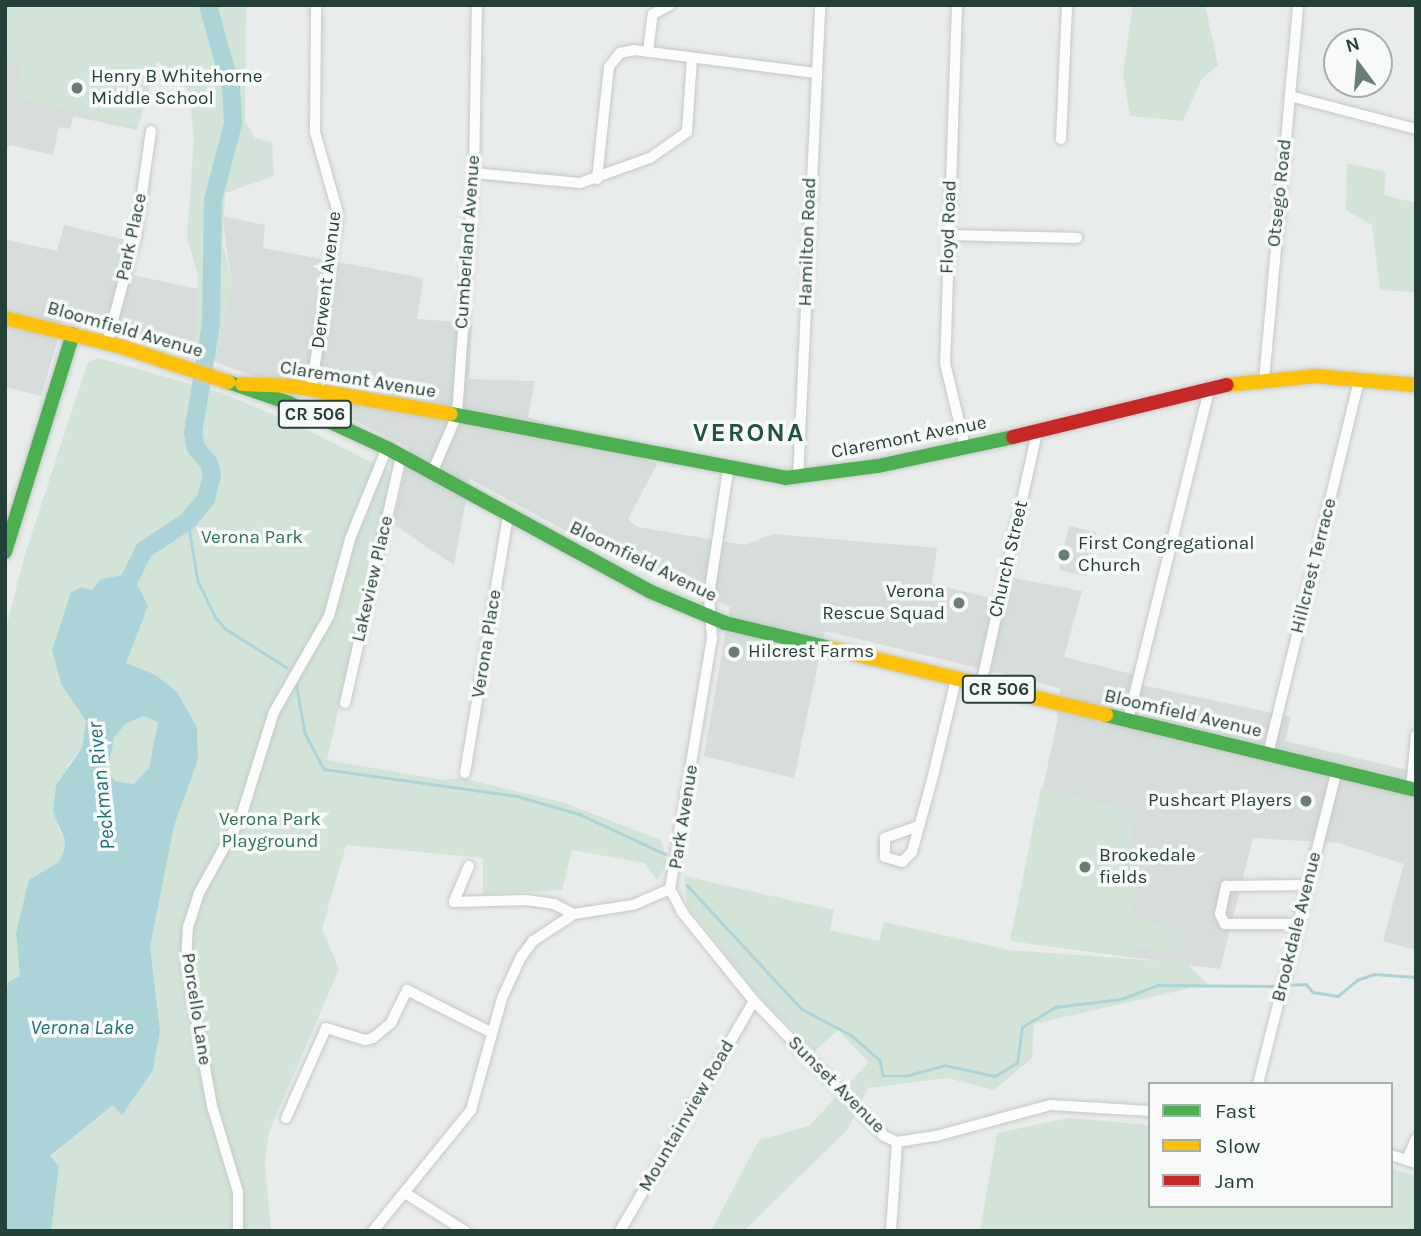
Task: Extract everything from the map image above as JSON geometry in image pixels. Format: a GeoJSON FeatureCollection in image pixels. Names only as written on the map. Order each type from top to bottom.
{"type":"FeatureCollection","features":[{"type":"Feature","properties":{"kind":"main road","name":"Bloomfield Avenue"},"geometry":{"type":"LineString","coordinates":[[5,318],[107,343],[242,384],[387,448],[649,591],[710,618],[1414,789]]}},
{"type":"Feature","properties":{"kind":"main road"},"geometry":{"type":"LineString","coordinates":[[5,552],[73,334]]}},
{"type":"Feature","properties":{"kind":"main road","name":"Claremont Avenue"},"geometry":{"type":"LineString","coordinates":[[242,384],[311,390],[457,415],[728,470],[798,478],[1037,432],[1210,387],[1264,381],[1360,378],[1416,385]]}},
{"type":"Feature","properties":{"kind":"street","name":"Derwent Avenue"},"geometry":{"type":"LineString","coordinates":[[311,390],[338,213],[315,132],[316,5]]}},
{"type":"Feature","properties":{"kind":"street","name":"Cumberland Avenue"},"geometry":{"type":"LineString","coordinates":[[432,473],[457,415],[474,173],[477,5]]}},
{"type":"Feature","properties":{"kind":"street"},"geometry":{"type":"LineString","coordinates":[[648,52],[653,14],[670,5]]}},
{"type":"Feature","properties":{"kind":"street","name":"Hamilton Road"},"geometry":{"type":"LineString","coordinates":[[798,478],[820,5]]}},
{"type":"Feature","properties":{"kind":"street","name":"Floyd Road"},"geometry":{"type":"LineString","coordinates":[[957,5],[945,363],[965,447]]}},
{"type":"Feature","properties":{"kind":"street"},"geometry":{"type":"LineString","coordinates":[[1061,139],[1067,5]]}},
{"type":"Feature","properties":{"kind":"street","name":"Otsego Road"},"geometry":{"type":"LineString","coordinates":[[1264,381],[1298,5]]}},
{"type":"Feature","properties":{"kind":"street"},"geometry":{"type":"LineString","coordinates":[[597,179],[611,63],[624,51],[815,72]]}},
{"type":"Feature","properties":{"kind":"street"},"geometry":{"type":"LineString","coordinates":[[474,173],[580,183],[650,158],[687,132],[692,59]]}},
{"type":"Feature","properties":{"kind":"street"},"geometry":{"type":"LineString","coordinates":[[1290,96],[1416,129]]}},
{"type":"Feature","properties":{"kind":"street","name":"Park Place"},"geometry":{"type":"LineString","coordinates":[[107,343],[136,235],[151,131]]}},
{"type":"Feature","properties":{"kind":"street"},"geometry":{"type":"LineString","coordinates":[[949,235],[1077,238]]}},
{"type":"Feature","properties":{"kind":"street","name":"Hillcrest Terrace"},"geometry":{"type":"LineString","coordinates":[[1268,754],[1360,378]]}},
{"type":"Feature","properties":{"kind":"street"},"geometry":{"type":"LineString","coordinates":[[1128,720],[1210,387]]}},
{"type":"Feature","properties":{"kind":"street","name":"Church Street"},"geometry":{"type":"LineString","coordinates":[[981,685],[1037,432]]}},
{"type":"Feature","properties":{"kind":"street","name":"Porcello Lane"},"geometry":{"type":"LineString","coordinates":[[238,1231],[238,1192],[212,1106],[186,963],[188,927],[199,893],[241,817],[274,712],[329,616],[350,539],[387,448]]}},
{"type":"Feature","properties":{"kind":"street","name":"Lakeview Place"},"geometry":{"type":"LineString","coordinates":[[345,703],[401,456]]}},
{"type":"Feature","properties":{"kind":"street","name":"Park Avenue"},"geometry":{"type":"LineString","coordinates":[[373,1231],[471,1110],[492,1033],[521,957],[547,929],[574,914],[633,905],[670,889],[705,683],[709,596],[728,470]]}},
{"type":"Feature","properties":{"kind":"street","name":"Verona Place"},"geometry":{"type":"LineString","coordinates":[[464,773],[508,515]]}},
{"type":"Feature","properties":{"kind":"street"},"geometry":{"type":"LineString","coordinates":[[919,826],[956,679]]}},
{"type":"Feature","properties":{"kind":"street"},"geometry":{"type":"LineString","coordinates":[[1414,789],[1416,735]]}},
{"type":"Feature","properties":{"kind":"street","name":"Brookdale Avenue"},"geometry":{"type":"LineString","coordinates":[[1258,1082],[1337,771]]}},
{"type":"Feature","properties":{"kind":"street"},"geometry":{"type":"LineString","coordinates":[[469,866],[454,902],[526,900],[554,904],[574,914]]}},
{"type":"Feature","properties":{"kind":"street"},"geometry":{"type":"LineString","coordinates":[[1298,924],[1228,925],[1220,915],[1226,886],[1307,885]]}},
{"type":"Feature","properties":{"kind":"street","name":"Sunset Avenue"},"geometry":{"type":"LineString","coordinates":[[670,889],[682,912],[754,1001],[884,1136],[898,1147],[1037,1107],[1148,1111]]}},
{"type":"Feature","properties":{"kind":"street"},"geometry":{"type":"LineString","coordinates":[[286,1118],[326,1028],[365,1040],[382,1034],[407,990],[492,1033]]}},
{"type":"Feature","properties":{"kind":"street","name":"Mountainview Road"},"geometry":{"type":"LineString","coordinates":[[620,1231],[754,1001]]}},
{"type":"Feature","properties":{"kind":"street"},"geometry":{"type":"LineString","coordinates":[[1393,1156],[1412,1162],[1416,1139]]}},
{"type":"Feature","properties":{"kind":"street"},"geometry":{"type":"LineString","coordinates":[[891,1231],[892,1186],[898,1147]]}},
{"type":"Feature","properties":{"kind":"street"},"geometry":{"type":"LineString","coordinates":[[405,1193],[465,1231]]}},
{"type":"Feature","properties":{"kind":"shaded area","name":"Henry B Whitehorne Middle School"},"geometry":{"type":"Polygon","coordinates":[[[5,5],[173,5],[137,130],[73,116],[70,129],[59,127],[53,155],[10,145],[5,153],[5,5]]]}},
{"type":"Feature","properties":{"kind":"shaded area"},"geometry":{"type":"Polygon","coordinates":[[[222,216],[265,225],[263,248],[423,278],[417,319],[472,323],[469,379],[535,381],[528,417],[657,464],[628,519],[637,527],[745,545],[773,534],[937,548],[932,584],[992,598],[998,575],[1082,591],[1064,657],[1144,677],[1142,685],[1291,717],[1285,741],[1416,772],[1416,950],[1383,941],[1404,864],[1339,843],[1253,838],[1220,969],[1010,941],[1057,722],[1060,688],[825,631],[794,778],[704,756],[730,607],[600,549],[470,479],[454,565],[393,524],[410,448],[298,392],[168,345],[64,318],[41,396],[5,387],[7,240],[57,251],[64,225],[126,240],[118,272],[198,289],[197,327],[192,346],[232,285],[222,216]]]}},
{"type":"Feature","properties":{"kind":"shaded area"},"geometry":{"type":"Polygon","coordinates":[[[1069,526],[1096,532],[1086,576],[1059,570],[1069,526]]]}},
{"type":"Feature","properties":{"kind":"green space"},"geometry":{"type":"Polygon","coordinates":[[[5,5],[246,5],[245,121],[255,138],[272,142],[274,176],[225,193],[223,243],[232,285],[217,355],[192,346],[197,327],[198,276],[187,237],[194,139],[189,91],[157,60],[138,126],[16,98],[22,59],[5,51],[5,5]]]}},
{"type":"Feature","properties":{"kind":"green space"},"geometry":{"type":"Polygon","coordinates":[[[1133,5],[1205,5],[1218,65],[1201,80],[1183,121],[1130,116],[1123,73],[1133,5]]]}},
{"type":"Feature","properties":{"kind":"green space"},"geometry":{"type":"Polygon","coordinates":[[[1347,163],[1386,172],[1384,195],[1416,203],[1416,292],[1380,290],[1372,225],[1346,210],[1347,163]]]}},
{"type":"Feature","properties":{"kind":"green space","name":"Verona Park"},"geometry":{"type":"Polygon","coordinates":[[[99,358],[222,393],[300,426],[392,473],[327,760],[443,780],[461,778],[562,802],[661,840],[667,864],[657,880],[644,863],[572,850],[562,890],[483,894],[483,858],[346,845],[322,929],[339,969],[269,1132],[265,1164],[271,1231],[51,1231],[59,1168],[50,1157],[113,1105],[122,1114],[160,1030],[150,947],[154,915],[174,826],[198,760],[197,727],[177,692],[156,675],[125,664],[148,606],[134,584],[120,578],[102,579],[92,590],[77,588],[71,592],[52,650],[61,684],[86,721],[82,748],[67,766],[59,830],[65,840],[64,851],[20,976],[8,982],[5,1002],[5,632],[25,554],[88,362],[99,358]]]}},
{"type":"Feature","properties":{"kind":"green space"},"geometry":{"type":"Polygon","coordinates":[[[145,716],[158,721],[149,768],[134,784],[115,781],[107,770],[114,738],[125,724],[145,716]]]}},
{"type":"Feature","properties":{"kind":"green space"},"geometry":{"type":"Polygon","coordinates":[[[1041,788],[1136,812],[1120,887],[1140,892],[1130,916],[1184,931],[1181,944],[1166,953],[1133,946],[1130,957],[1010,941],[1041,788]]]}},
{"type":"Feature","properties":{"kind":"green space"},"geometry":{"type":"Polygon","coordinates":[[[684,876],[834,910],[830,930],[879,941],[884,922],[1009,950],[1186,963],[1208,984],[1034,1024],[1032,1058],[994,1090],[947,1078],[868,1088],[848,1129],[744,1231],[711,1231],[759,1140],[809,1126],[869,1062],[838,1030],[814,1052],[756,992],[687,905],[684,876]]]}},
{"type":"Feature","properties":{"kind":"green space"},"geometry":{"type":"Polygon","coordinates":[[[1069,1118],[1148,1125],[1148,1208],[1393,1208],[1393,1169],[1416,1176],[1416,1231],[980,1231],[997,1133],[1069,1118]]]}},
{"type":"Feature","properties":{"kind":"water","name":"Verona Lake"},"geometry":{"type":"Polygon","coordinates":[[[124,575],[135,580],[148,606],[126,663],[156,675],[177,692],[197,727],[198,760],[174,826],[150,947],[160,1030],[153,1070],[122,1115],[113,1105],[50,1156],[59,1167],[51,1231],[5,1230],[5,1002],[8,982],[20,976],[16,933],[29,880],[59,862],[64,851],[65,840],[53,812],[56,785],[82,748],[86,721],[61,684],[52,650],[71,592],[81,587],[92,590],[101,579],[124,575]],[[144,716],[125,724],[114,738],[108,770],[115,781],[134,784],[149,768],[158,722],[144,716]]]}},
{"type":"Feature","properties":{"kind":"waterway","name":"Peckman River"},"geometry":{"type":"LineString","coordinates":[[120,599],[144,550],[188,521],[206,499],[212,475],[209,463],[196,448],[193,433],[211,324],[213,200],[233,124],[231,88],[208,5]]}},
{"type":"Feature","properties":{"kind":"waterway"},"geometry":{"type":"LineString","coordinates":[[188,521],[198,581],[216,618],[226,629],[286,667]]}},
{"type":"Feature","properties":{"kind":"waterway"},"geometry":{"type":"LineString","coordinates":[[296,682],[305,733],[324,769],[517,796],[579,814],[665,854]]}},
{"type":"Feature","properties":{"kind":"waterway"},"geometry":{"type":"LineString","coordinates":[[687,885],[802,1009],[851,1035],[880,1060],[883,1076],[905,1076],[945,1065],[995,1076],[1017,1063],[1022,1027],[1055,1007],[1121,999],[1157,985],[1280,986]]}},
{"type":"Feature","properties":{"kind":"waterway"},"geometry":{"type":"LineString","coordinates":[[1287,985],[1306,984],[1313,992],[1338,996],[1357,980],[1374,974],[1416,977]]}},
{"type":"Feature","properties":{"kind":"traffic: fast"},"geometry":{"type":"LineString","coordinates":[[5,552],[73,334]]}},
{"type":"Feature","properties":{"kind":"traffic: fast"},"geometry":{"type":"LineString","coordinates":[[228,382],[289,403],[387,448],[649,591],[725,623],[830,648]]}},
{"type":"Feature","properties":{"kind":"traffic: fast"},"geometry":{"type":"LineString","coordinates":[[451,414],[785,478],[878,466],[1013,437]]}},
{"type":"Feature","properties":{"kind":"traffic: fast"},"geometry":{"type":"LineString","coordinates":[[1106,715],[1416,790]]}},
{"type":"Feature","properties":{"kind":"traffic: slow"},"geometry":{"type":"LineString","coordinates":[[5,318],[122,347],[228,382]]}},
{"type":"Feature","properties":{"kind":"traffic: slow"},"geometry":{"type":"LineString","coordinates":[[1227,385],[1315,376],[1416,385]]}},
{"type":"Feature","properties":{"kind":"traffic: slow"},"geometry":{"type":"LineString","coordinates":[[242,384],[291,386],[451,414]]}},
{"type":"Feature","properties":{"kind":"traffic: slow"},"geometry":{"type":"LineString","coordinates":[[830,648],[1106,715]]}},
{"type":"Feature","properties":{"kind":"traffic: jam"},"geometry":{"type":"LineString","coordinates":[[1013,437],[1227,385]]}},
{"type":"Feature","properties":{"kind":"place","name":"Henry B Whitehorne Middle School"},"geometry":{"type":"Point","coordinates":[77,88]}},
{"type":"Feature","properties":{"kind":"place","name":"First Congregational Church"},"geometry":{"type":"Point","coordinates":[1064,555]}},
{"type":"Feature","properties":{"kind":"place","name":"Verona Rescue Squad"},"geometry":{"type":"Point","coordinates":[959,603]}},
{"type":"Feature","properties":{"kind":"place","name":"Hilcrest Farms"},"geometry":{"type":"Point","coordinates":[734,652]}},
{"type":"Feature","properties":{"kind":"place","name":"Pushcart Players"},"geometry":{"type":"Point","coordinates":[1306,801]}},
{"type":"Feature","properties":{"kind":"place","name":"Brookedale fields"},"geometry":{"type":"Point","coordinates":[1085,867]}},
{"type":"Feature","properties":{"kind":"district","name":"VERONA"},"geometry":{"type":"Point","coordinates":[749,433]}},
{"type":"Feature","properties":{"kind":"park label","name":"Verona Park Playground"},"geometry":{"type":"Point","coordinates":[270,831]}}]}
